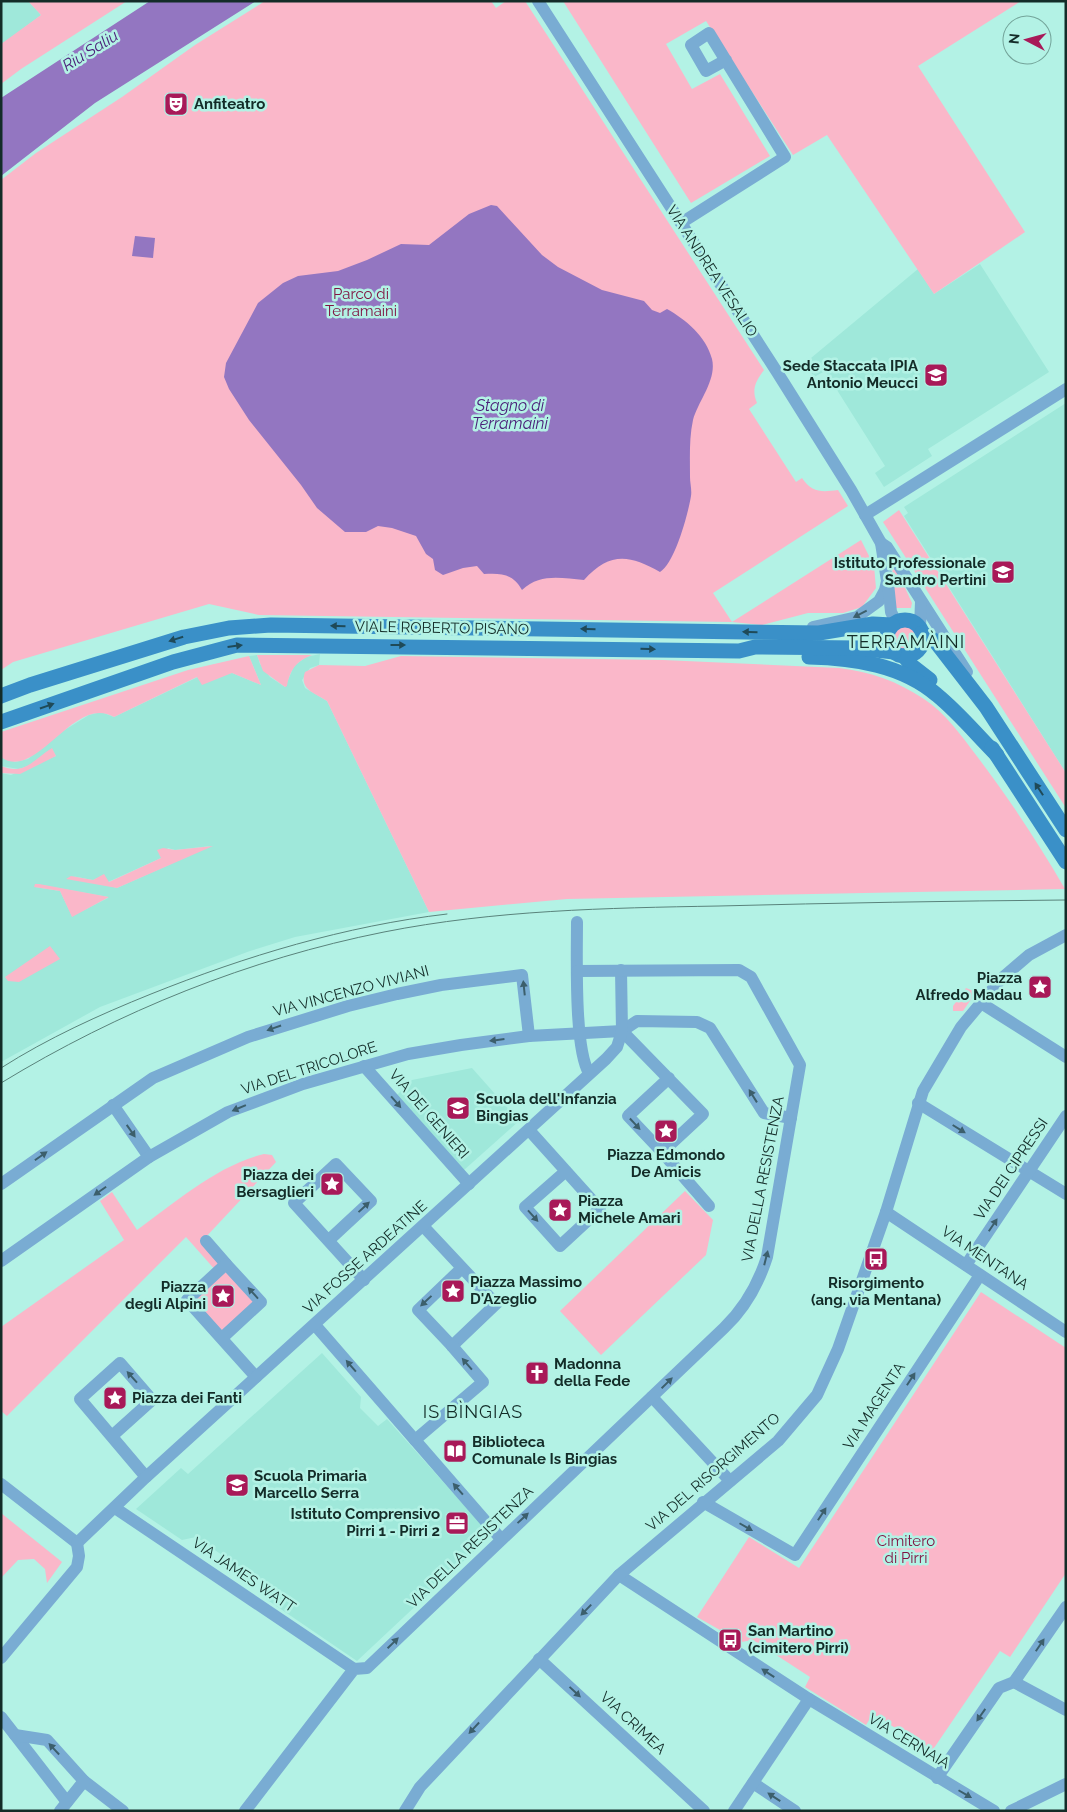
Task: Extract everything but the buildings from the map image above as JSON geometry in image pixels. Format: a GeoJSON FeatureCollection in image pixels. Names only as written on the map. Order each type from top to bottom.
{"type":"FeatureCollection","features":[{"type":"Feature","properties":{"kind":"main road"},"geometry":{"type":"LineString","coordinates":[[899,654],[915,653],[922,644],[921,630],[906,620],[894,624],[887,636],[887,643],[912,666],[962,706],[978,725],[1066,862]]}},
{"type":"Feature","properties":{"kind":"main road","name":"VIALE ROBERTO PISANO"},"geometry":{"type":"LineString","coordinates":[[1,696],[30,685],[184,637],[228,628],[270,625],[819,633],[873,624],[894,624]]}},
{"type":"Feature","properties":{"kind":"main road","name":"VIA ANDREA VESALIO"},"geometry":{"type":"LineString","coordinates":[[921,630],[935,641],[986,707],[1066,830]]}},
{"type":"Feature","properties":{"kind":"main road","name":"VIALE ROBERTO PISANO"},"geometry":{"type":"LineString","coordinates":[[1,722],[173,662],[237,645],[739,650],[755,647],[848,648],[899,654]]}},
{"type":"Feature","properties":{"kind":"main road","name":"VIALE ROBERTO PISANO"},"geometry":{"type":"LineString","coordinates":[[739,650],[756,656],[818,657],[870,663],[892,670],[920,682],[936,694],[997,755]]}},
{"type":"Feature","properties":{"kind":"street","name":"VIA ANDREA VESALIO"},"geometry":{"type":"LineString","coordinates":[[538,1],[681,222],[881,543],[894,624]]}},
{"type":"Feature","properties":{"kind":"street"},"geometry":{"type":"LineString","coordinates":[[681,222],[785,157],[726,60]]}},
{"type":"Feature","properties":{"kind":"street"},"geometry":{"type":"LineString","coordinates":[[865,516],[1066,389]]}},
{"type":"Feature","properties":{"kind":"street","name":"VIA ANDREA VESALIO"},"geometry":{"type":"LineString","coordinates":[[881,543],[887,546],[983,697],[986,707]]}},
{"type":"Feature","properties":{"kind":"street"},"geometry":{"type":"LineString","coordinates":[[799,632],[857,617],[879,600],[885,590],[887,581]]}},
{"type":"Feature","properties":{"kind":"street"},"geometry":{"type":"LineString","coordinates":[[920,600],[921,630]]}},
{"type":"Feature","properties":{"kind":"street"},"geometry":{"type":"LineString","coordinates":[[577,922],[580,1032],[583,1064],[589,1073]]}},
{"type":"Feature","properties":{"kind":"street","name":"VIA DEL RISORGIMENTO"},"geometry":{"type":"LineString","coordinates":[[405,1811],[420,1787],[619,1575],[703,1502],[778,1441],[817,1395],[838,1349],[886,1212],[923,1091],[961,1027],[1001,979],[1029,955],[1066,935]]}},
{"type":"Feature","properties":{"kind":"street","name":"VIA FOSSE ARDEATINE"},"geometry":{"type":"LineString","coordinates":[[77,1543],[146,1477],[529,1130],[617,1047],[622,1031],[621,970]]}},
{"type":"Feature","properties":{"kind":"street","name":"VIA DELLA RESISTENZA"},"geometry":{"type":"LineString","coordinates":[[245,1811],[354,1669],[367,1668],[737,1316],[760,1278],[767,1257],[800,1066],[750,977],[739,970],[577,971]]}},
{"type":"Feature","properties":{"kind":"street","name":"VIA VINCENZO VIVIANI"},"geometry":{"type":"LineString","coordinates":[[1,1184],[154,1078],[248,1037],[348,1006],[441,985],[522,975],[529,1036]]}},
{"type":"Feature","properties":{"kind":"street"},"geometry":{"type":"LineString","coordinates":[[981,1003],[1066,1057]]}},
{"type":"Feature","properties":{"kind":"street"},"geometry":{"type":"LineString","coordinates":[[580,1032],[622,1031],[638,1022],[697,1022],[710,1028],[764,1113],[791,1118]]}},
{"type":"Feature","properties":{"kind":"street"},"geometry":{"type":"LineString","coordinates":[[622,1031],[703,1114],[662,1152]]}},
{"type":"Feature","properties":{"kind":"street","name":"VIA DEL TRICOLORE"},"geometry":{"type":"LineString","coordinates":[[1,1261],[149,1156],[236,1109],[302,1084],[364,1066],[443,1047],[529,1036],[580,1032]]}},
{"type":"Feature","properties":{"kind":"street","name":"VIA DEI GENIERI"},"geometry":{"type":"LineString","coordinates":[[364,1066],[469,1184]]}},
{"type":"Feature","properties":{"kind":"street"},"geometry":{"type":"LineString","coordinates":[[669,1078],[628,1116],[710,1206]]}},
{"type":"Feature","properties":{"kind":"street"},"geometry":{"type":"LineString","coordinates":[[918,1103],[1066,1194]]}},
{"type":"Feature","properties":{"kind":"street"},"geometry":{"type":"LineString","coordinates":[[113,1105],[149,1156]]}},
{"type":"Feature","properties":{"kind":"street","name":"VIA DEI CIPRESSI"},"geometry":{"type":"LineString","coordinates":[[966,1265],[1066,1116]]}},
{"type":"Feature","properties":{"kind":"street"},"geometry":{"type":"LineString","coordinates":[[529,1130],[566,1171],[600,1209],[560,1246],[525,1207],[566,1171]]}},
{"type":"Feature","properties":{"kind":"street"},"geometry":{"type":"LineString","coordinates":[[329,1240],[371,1202],[336,1164],[294,1203],[364,1280]]}},
{"type":"Feature","properties":{"kind":"street","name":"VIA MENTANA"},"geometry":{"type":"LineString","coordinates":[[886,1212],[1066,1332]]}},
{"type":"Feature","properties":{"kind":"street"},"geometry":{"type":"LineString","coordinates":[[423,1226],[496,1304],[452,1346]]}},
{"type":"Feature","properties":{"kind":"street"},"geometry":{"type":"LineString","coordinates":[[206,1241],[261,1302],[222,1338]]}},
{"type":"Feature","properties":{"kind":"street"},"geometry":{"type":"LineString","coordinates":[[226,1264],[187,1300],[256,1377]]}},
{"type":"Feature","properties":{"kind":"street"},"geometry":{"type":"LineString","coordinates":[[415,1440],[483,1382],[418,1310],[462,1268]]}},
{"type":"Feature","properties":{"kind":"street","name":"VIA MAGENTA"},"geometry":{"type":"LineString","coordinates":[[703,1502],[795,1555],[980,1275]]}},
{"type":"Feature","properties":{"kind":"street"},"geometry":{"type":"LineString","coordinates":[[315,1325],[501,1539]]}},
{"type":"Feature","properties":{"kind":"street"},"geometry":{"type":"LineString","coordinates":[[112,1436],[152,1400],[120,1364],[80,1399],[146,1477]]}},
{"type":"Feature","properties":{"kind":"street"},"geometry":{"type":"LineString","coordinates":[[652,1397],[730,1481]]}},
{"type":"Feature","properties":{"kind":"street"},"geometry":{"type":"LineString","coordinates":[[1,1484],[77,1543],[79,1556],[77,1566],[1,1658]]}},
{"type":"Feature","properties":{"kind":"street","name":"VIA JAMES WATT"},"geometry":{"type":"LineString","coordinates":[[115,1508],[354,1669]]}},
{"type":"Feature","properties":{"kind":"street","name":"VIA CERNAIA"},"geometry":{"type":"LineString","coordinates":[[619,1575],[809,1699],[994,1811]]}},
{"type":"Feature","properties":{"kind":"street"},"geometry":{"type":"LineString","coordinates":[[937,1778],[999,1688],[1014,1682],[1066,1607]]}},
{"type":"Feature","properties":{"kind":"street","name":"VIA CRIMEA"},"geometry":{"type":"LineString","coordinates":[[539,1659],[704,1811]]}},
{"type":"Feature","properties":{"kind":"street"},"geometry":{"type":"LineString","coordinates":[[1014,1682],[1066,1710]]}},
{"type":"Feature","properties":{"kind":"street"},"geometry":{"type":"LineString","coordinates":[[734,1811],[809,1699]]}},
{"type":"Feature","properties":{"kind":"street"},"geometry":{"type":"LineString","coordinates":[[1,1717],[63,1806],[84,1781]]}},
{"type":"Feature","properties":{"kind":"street"},"geometry":{"type":"LineString","coordinates":[[14,1735],[47,1740],[84,1781],[123,1811]]}},
{"type":"Feature","properties":{"kind":"street"},"geometry":{"type":"LineString","coordinates":[[753,1783],[795,1811]]}},
{"type":"Feature","properties":{"kind":"street"},"geometry":{"type":"LineString","coordinates":[[1010,1811],[1066,1784]]}},
{"type":"Feature","properties":{"kind":"shaded area"},"geometry":{"type":"Polygon","coordinates":[[[1,1],[28,1],[41,15],[1,45],[1,1]]]}},
{"type":"Feature","properties":{"kind":"shaded area","name":"Sede Staccata IPIA Antonio Meucci"},"geometry":{"type":"Polygon","coordinates":[[[980,264],[1049,372],[928,449],[932,456],[884,487],[875,473],[885,466],[825,371],[814,377],[805,363],[918,269],[934,294],[980,264]]]}},
{"type":"Feature","properties":{"kind":"shaded area","name":"Istituto Professionale Sandro Pertini"},"geometry":{"type":"Polygon","coordinates":[[[1066,403],[1066,773],[904,516],[908,513],[904,507],[1066,403]]]}},
{"type":"Feature","properties":{"kind":"shaded area"},"geometry":{"type":"Polygon","coordinates":[[[320,654],[319,665],[310,668],[302,680],[305,688],[327,701],[429,912],[295,937],[250,951],[100,1007],[1,1062],[1,773],[11,775],[56,756],[52,749],[31,765],[19,769],[1,766],[1,757],[15,762],[28,759],[63,731],[89,715],[101,712],[114,717],[198,677],[232,673],[261,685],[249,656],[257,655],[260,664],[270,677],[285,687],[294,666],[306,657],[320,654]],[[211,846],[175,850],[168,848],[161,858],[108,882],[104,875],[93,880],[72,876],[117,888],[211,846]],[[36,884],[35,887],[60,891],[72,916],[108,898],[108,897],[36,884]]]}},
{"type":"Feature","properties":{"kind":"shaded area","name":"Scuola dell'Infanzia Bingias"},"geometry":{"type":"Polygon","coordinates":[[[472,1068],[519,1121],[464,1170],[397,1095],[412,1080],[472,1068]]]}},
{"type":"Feature","properties":{"kind":"shaded area"},"geometry":{"type":"Polygon","coordinates":[[[322,1353],[361,1397],[360,1408],[378,1426],[387,1419],[487,1531],[486,1540],[357,1661],[266,1599],[264,1584],[196,1537],[182,1540],[136,1509],[181,1468],[188,1474],[322,1353]]]}},
{"type":"Feature","properties":{"kind":"green space"},"geometry":{"type":"Polygon","coordinates":[[[28,1],[127,1],[21,69],[1,84],[1,44],[41,15],[28,1]]]}},
{"type":"Feature","properties":{"kind":"green space","name":"Parco di Terramaini"},"geometry":{"type":"Polygon","coordinates":[[[265,1],[491,1],[496,8],[506,1],[525,1],[764,370],[754,389],[757,403],[749,409],[796,482],[802,478],[814,489],[838,490],[848,506],[713,593],[732,622],[259,615],[209,604],[13,662],[1,670],[1,180],[36,153],[122,97],[195,45],[265,1]]]}},
{"type":"Feature","properties":{"kind":"green space"},"geometry":{"type":"Polygon","coordinates":[[[563,1],[1021,1],[918,66],[1025,232],[934,294],[827,135],[793,155],[706,21],[666,44],[692,89],[720,74],[770,156],[691,203],[563,1]]]}},
{"type":"Feature","properties":{"kind":"green space"},"geometry":{"type":"Polygon","coordinates":[[[899,510],[1066,773],[1066,808],[883,522],[899,510]]]}},
{"type":"Feature","properties":{"kind":"green space"},"geometry":{"type":"Polygon","coordinates":[[[861,540],[874,566],[876,588],[862,607],[843,613],[808,613],[762,625],[732,622],[861,540]]]}},
{"type":"Feature","properties":{"kind":"green space"},"geometry":{"type":"Polygon","coordinates":[[[891,557],[912,603],[911,608],[896,608],[891,557]]]}},
{"type":"Feature","properties":{"kind":"green space"},"geometry":{"type":"Polygon","coordinates":[[[905,620],[917,626],[923,638],[917,650],[905,656],[893,650],[887,638],[893,626],[905,620]]]}},
{"type":"Feature","properties":{"kind":"green space"},"geometry":{"type":"Polygon","coordinates":[[[257,655],[312,655],[298,663],[285,687],[263,671],[257,655]]]}},
{"type":"Feature","properties":{"kind":"green space"},"geometry":{"type":"Polygon","coordinates":[[[249,656],[261,685],[232,673],[202,685],[197,677],[114,717],[99,713],[84,717],[28,758],[14,762],[1,757],[1,732],[188,670],[249,656]]]}},
{"type":"Feature","properties":{"kind":"green space"},"geometry":{"type":"Polygon","coordinates":[[[401,656],[663,660],[839,668],[883,678],[904,687],[924,699],[952,725],[1011,803],[1065,889],[567,899],[429,912],[327,701],[309,690],[304,683],[305,672],[319,665],[365,666],[401,656]]]}},
{"type":"Feature","properties":{"kind":"green space"},"geometry":{"type":"Polygon","coordinates":[[[52,748],[56,756],[20,774],[1,773],[1,766],[9,769],[23,768],[52,748]]]}},
{"type":"Feature","properties":{"kind":"green space"},"geometry":{"type":"Polygon","coordinates":[[[213,846],[117,888],[66,879],[71,876],[93,880],[104,874],[109,882],[161,858],[157,850],[163,848],[175,850],[213,846]]]}},
{"type":"Feature","properties":{"kind":"green space"},"geometry":{"type":"Polygon","coordinates":[[[35,884],[109,897],[72,917],[60,891],[34,887],[35,884]]]}},
{"type":"Feature","properties":{"kind":"green space"},"geometry":{"type":"Polygon","coordinates":[[[50,946],[60,959],[19,982],[8,981],[5,977],[50,946]]]}},
{"type":"Feature","properties":{"kind":"green space"},"geometry":{"type":"Polygon","coordinates":[[[966,988],[976,992],[963,1011],[953,1011],[953,1006],[966,988]]]}},
{"type":"Feature","properties":{"kind":"green space"},"geometry":{"type":"Polygon","coordinates":[[[264,1154],[272,1155],[276,1162],[204,1239],[261,1302],[222,1338],[187,1300],[217,1272],[186,1237],[7,1416],[1,1411],[1,1327],[124,1240],[100,1201],[112,1192],[137,1230],[213,1176],[229,1167],[264,1154]]]}},
{"type":"Feature","properties":{"kind":"green space"},"geometry":{"type":"Polygon","coordinates":[[[685,1191],[713,1220],[706,1255],[601,1355],[560,1311],[685,1191]]]}},
{"type":"Feature","properties":{"kind":"green space","name":"Cimitero di Pirri"},"geometry":{"type":"Polygon","coordinates":[[[981,1292],[1066,1348],[1066,1573],[1010,1657],[1000,1651],[932,1751],[873,1714],[866,1725],[805,1687],[810,1677],[753,1640],[741,1642],[697,1617],[749,1537],[799,1568],[981,1292]]]}},
{"type":"Feature","properties":{"kind":"green space"},"geometry":{"type":"Polygon","coordinates":[[[1,1513],[62,1562],[47,1583],[45,1569],[34,1559],[18,1560],[1,1578],[1,1513]]]}},
{"type":"Feature","properties":{"kind":"water","name":"Riu Saliu"},"geometry":{"type":"Polygon","coordinates":[[[150,1],[256,1],[95,103],[1,176],[1,98],[150,1]]]}},
{"type":"Feature","properties":{"kind":"water","name":"Stagno di Terramaini"},"geometry":{"type":"Polygon","coordinates":[[[491,205],[497,206],[542,255],[558,267],[602,290],[644,301],[652,310],[660,313],[667,309],[681,318],[700,336],[709,351],[713,367],[712,375],[695,413],[690,441],[691,494],[689,504],[676,549],[666,567],[660,572],[629,559],[611,560],[602,564],[584,580],[543,579],[522,590],[511,578],[502,574],[484,574],[477,566],[463,568],[443,575],[435,570],[433,559],[426,554],[416,536],[392,528],[378,526],[366,532],[345,532],[317,508],[249,420],[229,389],[224,377],[226,363],[258,303],[283,283],[298,276],[338,271],[401,244],[429,245],[469,214],[491,205]]]}},
{"type":"Feature","properties":{"kind":"water"},"geometry":{"type":"Polygon","coordinates":[[[135,236],[155,238],[153,258],[132,256],[135,236]]]}},
{"type":"Feature","properties":{"kind":"tram line"},"geometry":{"type":"LineString","coordinates":[[1,1083],[92,1033],[186,991],[284,957],[384,932],[467,919],[593,909],[1066,900]]}},
{"type":"Feature","properties":{"kind":"tram line"},"geometry":{"type":"LineString","coordinates":[[1,1068],[55,1037],[93,1019],[151,994],[223,967],[296,944],[371,926],[447,914]]}},
{"type":"Feature","properties":{"kind":"place","name":"Anfiteatro"},"geometry":{"type":"Point","coordinates":[176,104]}},
{"type":"Feature","properties":{"kind":"place","name":"Sede Staccata IPIA Antonio Meucci"},"geometry":{"type":"Point","coordinates":[936,375]}},
{"type":"Feature","properties":{"kind":"place","name":"Istituto Professionale Sandro Pertini"},"geometry":{"type":"Point","coordinates":[1003,572]}},
{"type":"Feature","properties":{"kind":"place","name":"Piazza Alfredo Madau"},"geometry":{"type":"Point","coordinates":[1040,987]}},
{"type":"Feature","properties":{"kind":"place","name":"Scuola dell'Infanzia Bingias"},"geometry":{"type":"Point","coordinates":[458,1108]}},
{"type":"Feature","properties":{"kind":"place","name":"Piazza Edmondo De Amicis"},"geometry":{"type":"Point","coordinates":[666,1131]}},
{"type":"Feature","properties":{"kind":"place","name":"Piazza dei Bersaglieri"},"geometry":{"type":"Point","coordinates":[332,1184]}},
{"type":"Feature","properties":{"kind":"place","name":"Piazza Michele Amari"},"geometry":{"type":"Point","coordinates":[560,1210]}},
{"type":"Feature","properties":{"kind":"place","name":"Risorgimento (ang. via Mentana)"},"geometry":{"type":"Point","coordinates":[876,1259]}},
{"type":"Feature","properties":{"kind":"place","name":"Piazza Massimo D'Azeglio"},"geometry":{"type":"Point","coordinates":[453,1291]}},
{"type":"Feature","properties":{"kind":"place","name":"Piazza degli Alpini"},"geometry":{"type":"Point","coordinates":[223,1296]}},
{"type":"Feature","properties":{"kind":"place","name":"Madonna della Fede"},"geometry":{"type":"Point","coordinates":[537,1373]}},
{"type":"Feature","properties":{"kind":"place","name":"Piazza dei Fanti"},"geometry":{"type":"Point","coordinates":[115,1398]}},
{"type":"Feature","properties":{"kind":"place","name":"Biblioteca Comunale Is Bingias"},"geometry":{"type":"Point","coordinates":[455,1451]}},
{"type":"Feature","properties":{"kind":"place","name":"Scuola Primaria Marcello Serra"},"geometry":{"type":"Point","coordinates":[237,1485]}},
{"type":"Feature","properties":{"kind":"place","name":"Istituto Comprensivo Pirri 1 - Pirri 2"},"geometry":{"type":"Point","coordinates":[457,1523]}},
{"type":"Feature","properties":{"kind":"place","name":"San Martino (cimitero Pirri)"},"geometry":{"type":"Point","coordinates":[730,1640]}},
{"type":"Feature","properties":{"kind":"district","name":"TERRAMÀINI"},"geometry":{"type":"Point","coordinates":[906,642]}},
{"type":"Feature","properties":{"kind":"district","name":"IS BÌNGIAS"},"geometry":{"type":"Point","coordinates":[473,1412]}}]}
